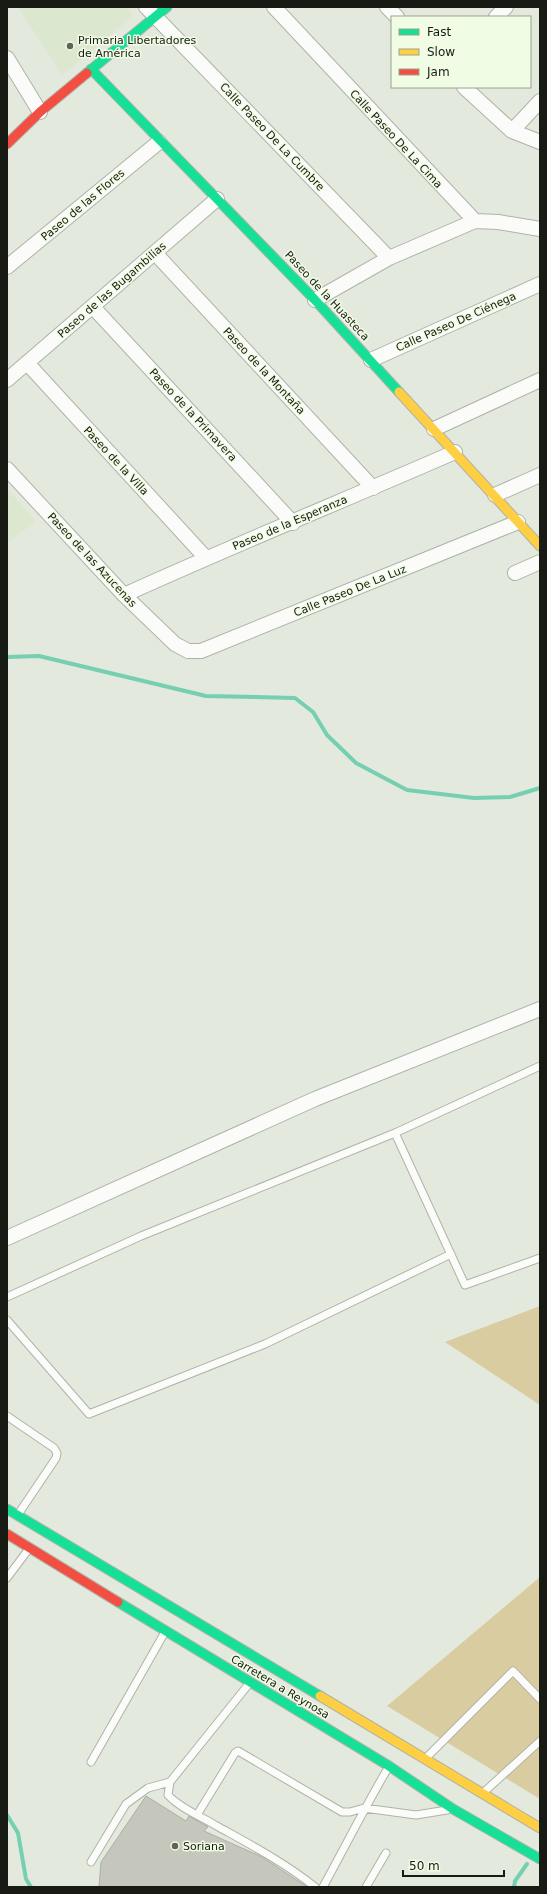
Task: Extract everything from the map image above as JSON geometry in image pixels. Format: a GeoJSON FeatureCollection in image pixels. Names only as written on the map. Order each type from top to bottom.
{"type":"FeatureCollection","features":[{"type":"Feature","properties":{"kind":"main road"},"geometry":{"type":"LineString","coordinates":[[7,144],[40,112],[91,69],[151,12],[167,7]]}},
{"type":"Feature","properties":{"kind":"main road","name":"Paseo de la Huasteca"},"geometry":{"type":"LineString","coordinates":[[91,69],[159,142],[217,199],[315,300],[495,495],[540,546]]}},
{"type":"Feature","properties":{"kind":"main road","name":"Carretera a Reynosa"},"geometry":{"type":"LineString","coordinates":[[7,1509],[540,1828]]}},
{"type":"Feature","properties":{"kind":"main road"},"geometry":{"type":"LineString","coordinates":[[7,1516],[18,1515]]}},
{"type":"Feature","properties":{"kind":"main road","name":"Carretera a Reynosa"},"geometry":{"type":"LineString","coordinates":[[7,1534],[166,1630],[250,1683],[389,1766],[453,1809],[540,1859]]}},
{"type":"Feature","properties":{"kind":"main road"},"geometry":{"type":"LineString","coordinates":[[326,1701],[332,1715]]}},
{"type":"Feature","properties":{"kind":"main road"},"geometry":{"type":"LineString","coordinates":[[381,1748],[389,1766],[401,1763]]}},
{"type":"Feature","properties":{"kind":"main road"},"geometry":{"type":"LineString","coordinates":[[477,1802],[499,1804]]}},
{"type":"Feature","properties":{"kind":"street","name":"Calle Paseo De La Cima"},"geometry":{"type":"LineString","coordinates":[[274,7],[475,221]]}},
{"type":"Feature","properties":{"kind":"street"},"geometry":{"type":"LineString","coordinates":[[388,7],[396,16]]}},
{"type":"Feature","properties":{"kind":"street"},"geometry":{"type":"LineString","coordinates":[[497,16],[506,7]]}},
{"type":"Feature","properties":{"kind":"street","name":"Calle Paseo De La Cumbre"},"geometry":{"type":"LineString","coordinates":[[151,12],[389,258]]}},
{"type":"Feature","properties":{"kind":"street"},"geometry":{"type":"LineString","coordinates":[[7,58],[40,112]]}},
{"type":"Feature","properties":{"kind":"street"},"geometry":{"type":"LineString","coordinates":[[465,88],[512,131],[540,142]]}},
{"type":"Feature","properties":{"kind":"street"},"geometry":{"type":"LineString","coordinates":[[512,131],[540,101]]}},
{"type":"Feature","properties":{"kind":"street","name":"Paseo de las Flores"},"geometry":{"type":"LineString","coordinates":[[7,268],[159,142]]}},
{"type":"Feature","properties":{"kind":"street","name":"Paseo de las Bugambilias"},"geometry":{"type":"LineString","coordinates":[[7,380],[217,199]]}},
{"type":"Feature","properties":{"kind":"street"},"geometry":{"type":"LineString","coordinates":[[315,300],[389,258],[475,221],[498,222],[540,229]]}},
{"type":"Feature","properties":{"kind":"street","name":"Paseo de la Montaña"},"geometry":{"type":"LineString","coordinates":[[155,253],[373,488]]}},
{"type":"Feature","properties":{"kind":"street","name":"Calle Paseo De Ciénega"},"geometry":{"type":"LineString","coordinates":[[371,360],[540,284]]}},
{"type":"Feature","properties":{"kind":"street","name":"Paseo de la Primavera"},"geometry":{"type":"LineString","coordinates":[[93,307],[293,523]]}},
{"type":"Feature","properties":{"kind":"street","name":"Paseo de la Villa"},"geometry":{"type":"LineString","coordinates":[[27,363],[206,558]]}},
{"type":"Feature","properties":{"kind":"street"},"geometry":{"type":"LineString","coordinates":[[434,429],[540,380]]}},
{"type":"Feature","properties":{"kind":"street","name":"Paseo de la Esperanza"},"geometry":{"type":"LineString","coordinates":[[124,595],[206,558],[293,523],[455,452]]}},
{"type":"Feature","properties":{"kind":"street","name":"Paseo de las Azucenas"},"geometry":{"type":"LineString","coordinates":[[7,468],[124,595],[181,648]]}},
{"type":"Feature","properties":{"kind":"street"},"geometry":{"type":"LineString","coordinates":[[495,495],[540,474]]}},
{"type":"Feature","properties":{"kind":"street","name":"Calle Paseo De La Luz"},"geometry":{"type":"LineString","coordinates":[[181,648],[194,652],[201,652],[518,522]]}},
{"type":"Feature","properties":{"kind":"street"},"geometry":{"type":"LineString","coordinates":[[515,573],[540,562]]}},
{"type":"Feature","properties":{"kind":"street"},"geometry":{"type":"LineString","coordinates":[[7,1238],[315,1099],[540,1009]]}},
{"type":"Feature","properties":{"kind":"lane"},"geometry":{"type":"LineString","coordinates":[[7,1297],[141,1236],[395,1133],[540,1066]]}},
{"type":"Feature","properties":{"kind":"lane"},"geometry":{"type":"LineString","coordinates":[[395,1133],[465,1285],[540,1258]]}},
{"type":"Feature","properties":{"kind":"lane"},"geometry":{"type":"LineString","coordinates":[[7,1320],[89,1414],[265,1344],[451,1254]]}},
{"type":"Feature","properties":{"kind":"lane"},"geometry":{"type":"LineString","coordinates":[[7,1416],[54,1448],[57,1453],[18,1515]]}},
{"type":"Feature","properties":{"kind":"lane"},"geometry":{"type":"LineString","coordinates":[[7,1578],[30,1548]]}},
{"type":"Feature","properties":{"kind":"lane"},"geometry":{"type":"LineString","coordinates":[[91,1762],[166,1630]]}},
{"type":"Feature","properties":{"kind":"lane"},"geometry":{"type":"LineString","coordinates":[[424,1759],[513,1671],[540,1699]]}},
{"type":"Feature","properties":{"kind":"lane"},"geometry":{"type":"LineString","coordinates":[[250,1683],[170,1782],[168,1794],[173,1800],[291,1868],[314,1887]]}},
{"type":"Feature","properties":{"kind":"lane"},"geometry":{"type":"LineString","coordinates":[[483,1794],[540,1741]]}},
{"type":"Feature","properties":{"kind":"lane"},"geometry":{"type":"LineString","coordinates":[[198,1815],[235,1753],[238,1751],[332,1808],[346,1812],[364,1808],[416,1816],[453,1809]]}},
{"type":"Feature","properties":{"kind":"lane"},"geometry":{"type":"LineString","coordinates":[[323,1887],[356,1827],[364,1808],[389,1766]]}},
{"type":"Feature","properties":{"kind":"lane"},"geometry":{"type":"LineString","coordinates":[[91,1862],[126,1804],[148,1788],[170,1782]]}},
{"type":"Feature","properties":{"kind":"lane"},"geometry":{"type":"LineString","coordinates":[[366,1887],[386,1853]]}},
{"type":"Feature","properties":{"kind":"shaded area","name":"Primaria Libertadores de América"},"geometry":{"type":"Polygon","coordinates":[[[18,7],[126,7],[133,16],[62,75],[18,7]]]}},
{"type":"Feature","properties":{"kind":"shaded area"},"geometry":{"type":"Polygon","coordinates":[[[7,489],[36,521],[7,543],[7,489]]]}},
{"type":"Feature","properties":{"kind":"shaded area"},"geometry":{"type":"Polygon","coordinates":[[[540,1306],[540,1405],[445,1342],[540,1306]]]}},
{"type":"Feature","properties":{"kind":"shaded area"},"geometry":{"type":"Polygon","coordinates":[[[540,1577],[540,1799],[387,1706],[540,1577]]]}},
{"type":"Feature","properties":{"kind":"building","name":"Soriana"},"geometry":{"type":"Polygon","coordinates":[[[146,1796],[186,1821],[189,1816],[208,1827],[204,1831],[262,1857],[307,1887],[99,1887],[101,1862],[146,1796]]]}},
{"type":"Feature","properties":{"kind":"waterway"},"geometry":{"type":"LineString","coordinates":[[7,657],[39,656],[206,696],[295,698],[313,712],[327,735],[356,763],[407,790],[474,798],[510,797],[540,788]]}},
{"type":"Feature","properties":{"kind":"waterway"},"geometry":{"type":"LineString","coordinates":[[7,1815],[18,1833],[26,1879],[31,1887]]}},
{"type":"Feature","properties":{"kind":"waterway"},"geometry":{"type":"LineString","coordinates":[[514,1887],[515,1881],[527,1864]]}},
{"type":"Feature","properties":{"kind":"traffic: fast"},"geometry":{"type":"LineString","coordinates":[[87,73],[167,7]]}},
{"type":"Feature","properties":{"kind":"traffic: fast"},"geometry":{"type":"LineString","coordinates":[[91,69],[315,300],[399,392]]}},
{"type":"Feature","properties":{"kind":"traffic: fast"},"geometry":{"type":"LineString","coordinates":[[7,1509],[320,1696]]}},
{"type":"Feature","properties":{"kind":"traffic: fast"},"geometry":{"type":"LineString","coordinates":[[118,1602],[389,1766],[453,1809],[540,1859]]}},
{"type":"Feature","properties":{"kind":"traffic: slow"},"geometry":{"type":"LineString","coordinates":[[399,392],[540,546]]}},
{"type":"Feature","properties":{"kind":"traffic: slow"},"geometry":{"type":"LineString","coordinates":[[320,1696],[540,1828]]}},
{"type":"Feature","properties":{"kind":"traffic: jam"},"geometry":{"type":"LineString","coordinates":[[7,144],[40,112],[87,73]]}},
{"type":"Feature","properties":{"kind":"traffic: jam"},"geometry":{"type":"LineString","coordinates":[[7,1534],[118,1602]]}},
{"type":"Feature","properties":{"kind":"place","name":"Primaria Libertadores de América"},"geometry":{"type":"Point","coordinates":[70,46]}},
{"type":"Feature","properties":{"kind":"place","name":"Soriana"},"geometry":{"type":"Point","coordinates":[175,1846]}}]}
